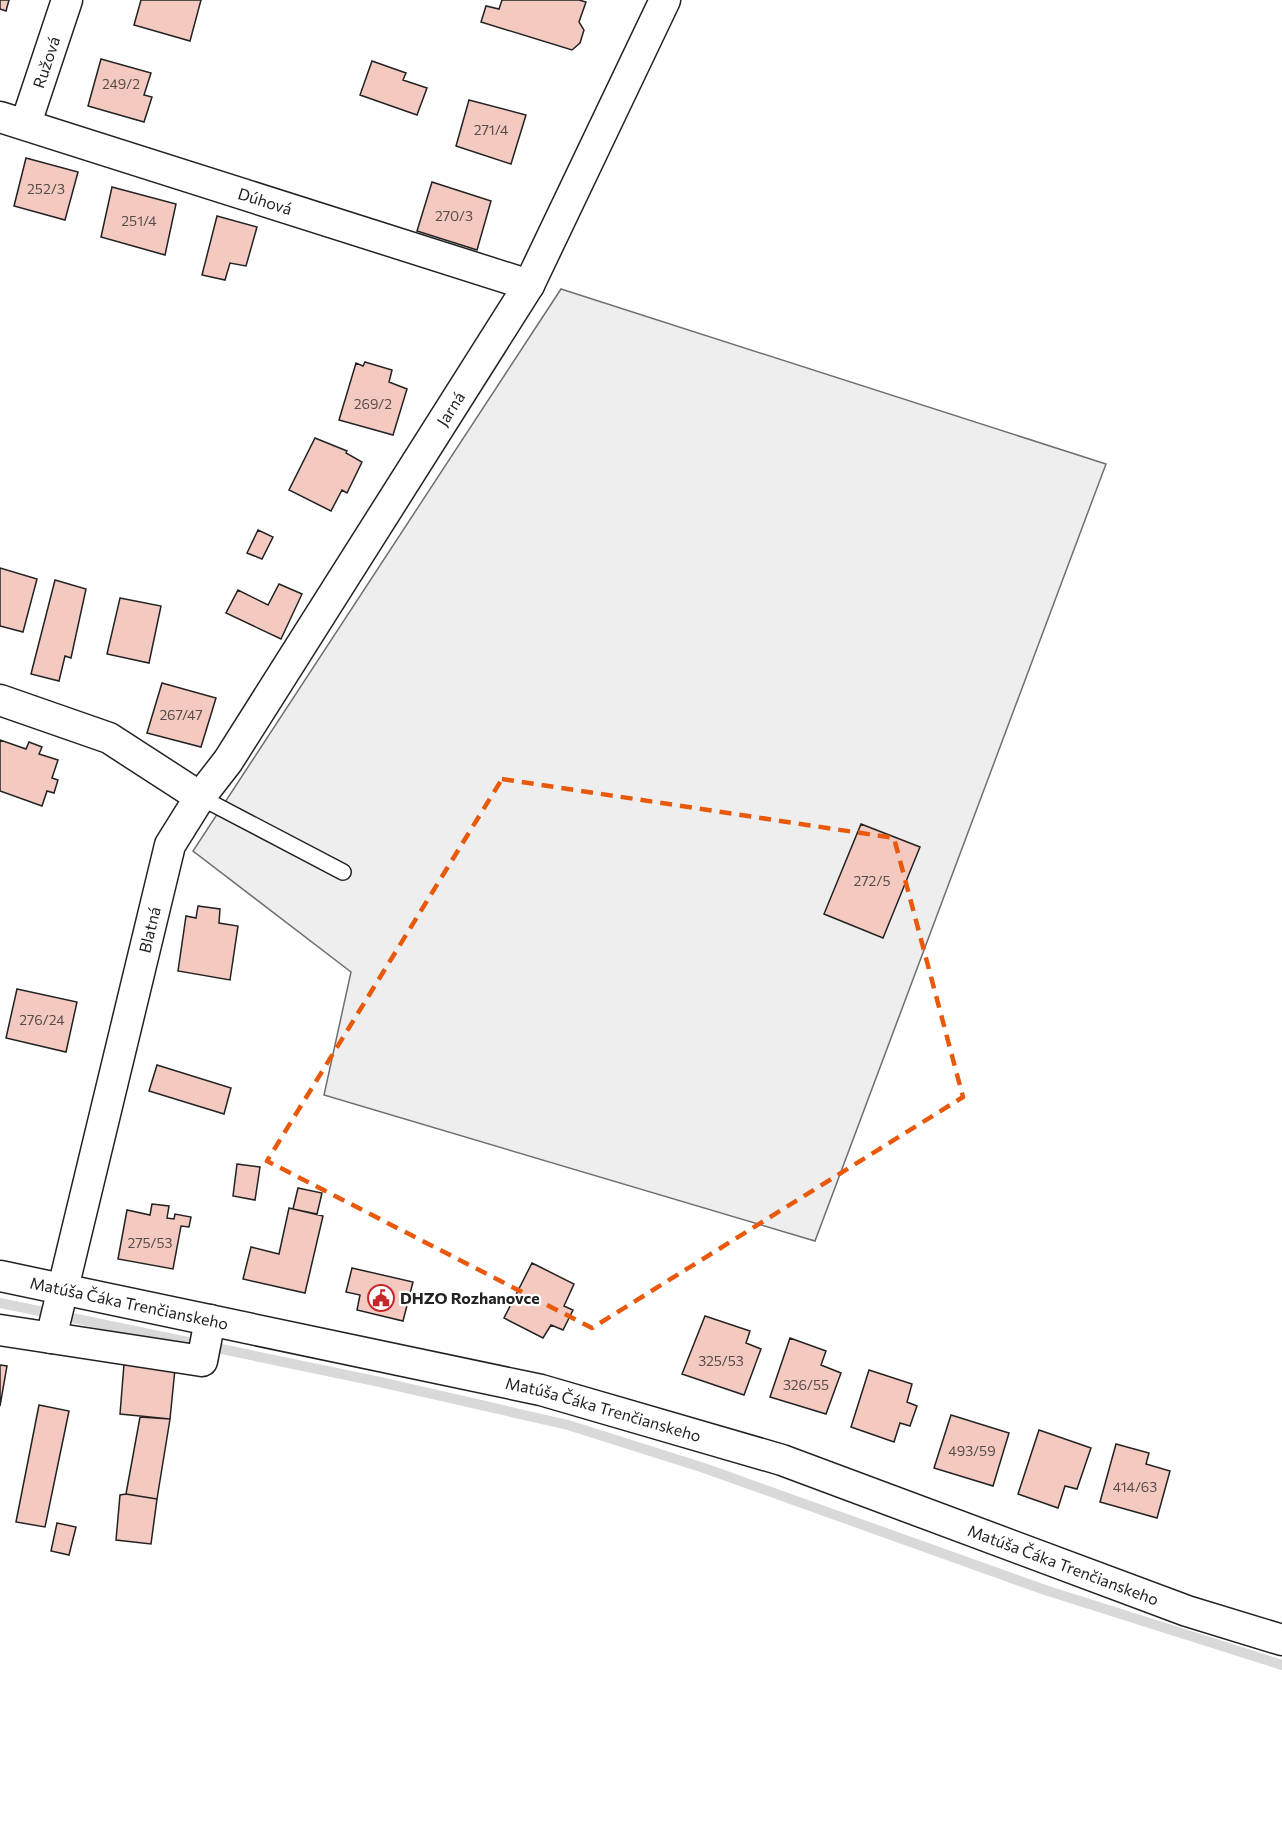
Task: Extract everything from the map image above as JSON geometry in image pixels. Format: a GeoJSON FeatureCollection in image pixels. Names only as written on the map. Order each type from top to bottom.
{"type":"FeatureCollection","features":[{"type":"Feature","properties":{"kind":"street","name":"Ružová"},"geometry":{"type":"LineString","coordinates":[[13,120],[67,0]]}},
{"type":"Feature","properties":{"kind":"street","name":"Jarná"},"geometry":{"type":"LineString","coordinates":[[200,797],[228,761],[529,285],[665,0]]}},
{"type":"Feature","properties":{"kind":"street","name":"Dúhová"},"geometry":{"type":"LineString","coordinates":[[13,120],[529,285]]}},
{"type":"Feature","properties":{"kind":"street"},"geometry":{"type":"LineString","coordinates":[[0,700],[109,738],[200,797]]}},
{"type":"Feature","properties":{"kind":"street","name":"Blatná"},"geometry":{"type":"LineString","coordinates":[[51,1338],[170,845],[200,797]]}},
{"type":"Feature","properties":{"kind":"street","name":"Matúša Čáka Trenčianskeho"},"geometry":{"type":"LineString","coordinates":[[0,1276],[541,1390],[782,1460],[1187,1611],[1282,1640]]}},
{"type":"Feature","properties":{"kind":"street"},"geometry":{"type":"LineString","coordinates":[[0,1330],[202,1361],[210,1320]]}},
{"type":"Feature","properties":{"kind":"lane"},"geometry":{"type":"LineString","coordinates":[[200,797],[343,872]]}},
{"type":"Feature","properties":{"kind":"highlighted area"},"geometry":{"type":"Polygon","coordinates":[[[502,779],[894,838],[963,1097],[592,1328],[267,1161],[502,779]]]}},
{"type":"Feature","properties":{"kind":"shaded area"},"geometry":{"type":"Polygon","coordinates":[[[561,289],[1106,464],[815,1241],[324,1095],[351,972],[193,851],[561,289]]]}},
{"type":"Feature","properties":{"kind":"building"},"geometry":{"type":"Polygon","coordinates":[[[0,0],[9,0],[6,11],[0,9],[0,0]]]}},
{"type":"Feature","properties":{"kind":"building"},"geometry":{"type":"Polygon","coordinates":[[[141,0],[201,0],[190,41],[134,25],[141,0]]]}},
{"type":"Feature","properties":{"kind":"building"},"geometry":{"type":"Polygon","coordinates":[[[502,0],[579,0],[586,2],[579,22],[584,30],[580,43],[572,50],[481,22],[486,6],[499,9],[502,0]]]}},
{"type":"Feature","properties":{"kind":"building"},"geometry":{"type":"Polygon","coordinates":[[[101,59],[151,73],[144,95],[152,97],[144,122],[88,106],[101,59]]]}},
{"type":"Feature","properties":{"kind":"building"},"geometry":{"type":"Polygon","coordinates":[[[372,61],[406,73],[403,80],[427,88],[417,115],[360,95],[372,61]]]}},
{"type":"Feature","properties":{"kind":"building"},"geometry":{"type":"Polygon","coordinates":[[[469,100],[526,115],[511,164],[456,146],[469,100]]]}},
{"type":"Feature","properties":{"kind":"building"},"geometry":{"type":"Polygon","coordinates":[[[26,158],[78,172],[65,220],[14,206],[26,158]]]}},
{"type":"Feature","properties":{"kind":"building"},"geometry":{"type":"Polygon","coordinates":[[[432,182],[491,201],[477,250],[417,231],[432,182]]]}},
{"type":"Feature","properties":{"kind":"building"},"geometry":{"type":"Polygon","coordinates":[[[112,187],[176,204],[165,255],[101,237],[112,187]]]}},
{"type":"Feature","properties":{"kind":"building"},"geometry":{"type":"Polygon","coordinates":[[[217,216],[257,227],[246,266],[230,263],[225,280],[202,275],[217,216]]]}},
{"type":"Feature","properties":{"kind":"building"},"geometry":{"type":"Polygon","coordinates":[[[365,362],[392,370],[389,382],[407,389],[393,435],[339,420],[356,363],[363,366],[365,362]]]}},
{"type":"Feature","properties":{"kind":"building"},"geometry":{"type":"Polygon","coordinates":[[[315,438],[347,451],[346,453],[362,462],[347,493],[342,490],[331,511],[289,490],[315,438]]]}},
{"type":"Feature","properties":{"kind":"building"},"geometry":{"type":"Polygon","coordinates":[[[258,530],[273,537],[262,559],[247,553],[258,530]]]}},
{"type":"Feature","properties":{"kind":"building"},"geometry":{"type":"Polygon","coordinates":[[[0,568],[37,579],[23,632],[0,626],[0,568]]]}},
{"type":"Feature","properties":{"kind":"building"},"geometry":{"type":"Polygon","coordinates":[[[55,580],[86,589],[71,658],[65,656],[59,681],[31,674],[55,580]]]}},
{"type":"Feature","properties":{"kind":"building"},"geometry":{"type":"Polygon","coordinates":[[[279,584],[302,594],[281,639],[226,613],[238,590],[268,605],[279,584]]]}},
{"type":"Feature","properties":{"kind":"building"},"geometry":{"type":"Polygon","coordinates":[[[120,598],[161,606],[149,663],[107,654],[120,598]]]}},
{"type":"Feature","properties":{"kind":"building"},"geometry":{"type":"Polygon","coordinates":[[[162,683],[216,698],[201,747],[147,733],[162,683]]]}},
{"type":"Feature","properties":{"kind":"building"},"geometry":{"type":"Polygon","coordinates":[[[0,740],[26,749],[29,742],[42,747],[39,754],[58,760],[52,778],[58,780],[54,793],[47,791],[42,806],[0,791],[0,740]]]}},
{"type":"Feature","properties":{"kind":"building"},"geometry":{"type":"Polygon","coordinates":[[[861,824],[920,847],[883,938],[824,914],[861,824]]]}},
{"type":"Feature","properties":{"kind":"building"},"geometry":{"type":"Polygon","coordinates":[[[198,906],[220,909],[219,923],[238,926],[230,980],[178,971],[186,916],[196,918],[198,906]]]}},
{"type":"Feature","properties":{"kind":"building"},"geometry":{"type":"Polygon","coordinates":[[[17,989],[77,1002],[66,1052],[6,1038],[17,989]]]}},
{"type":"Feature","properties":{"kind":"building"},"geometry":{"type":"Polygon","coordinates":[[[157,1065],[231,1088],[224,1114],[149,1091],[157,1065]]]}},
{"type":"Feature","properties":{"kind":"building"},"geometry":{"type":"Polygon","coordinates":[[[237,1164],[260,1167],[255,1200],[233,1196],[237,1164]]]}},
{"type":"Feature","properties":{"kind":"building"},"geometry":{"type":"Polygon","coordinates":[[[298,1188],[322,1193],[317,1214],[293,1209],[298,1188]]]}},
{"type":"Feature","properties":{"kind":"building"},"geometry":{"type":"Polygon","coordinates":[[[152,1204],[169,1206],[167,1218],[174,1219],[175,1214],[191,1217],[189,1227],[181,1226],[173,1269],[118,1259],[127,1210],[150,1215],[152,1204]]]}},
{"type":"Feature","properties":{"kind":"building"},"geometry":{"type":"Polygon","coordinates":[[[289,1208],[323,1216],[305,1293],[243,1279],[251,1247],[279,1254],[289,1208]]]}},
{"type":"Feature","properties":{"kind":"building"},"geometry":{"type":"Polygon","coordinates":[[[532,1263],[574,1284],[564,1306],[573,1310],[563,1330],[551,1325],[543,1338],[504,1318],[532,1263]]]}},
{"type":"Feature","properties":{"kind":"building"},"geometry":{"type":"Polygon","coordinates":[[[352,1268],[413,1282],[403,1321],[357,1310],[360,1295],[346,1292],[352,1268]]]}},
{"type":"Feature","properties":{"kind":"building"},"geometry":{"type":"Polygon","coordinates":[[[705,1316],[750,1331],[746,1343],[761,1349],[744,1395],[682,1374],[705,1316]]]}},
{"type":"Feature","properties":{"kind":"building"},"geometry":{"type":"Polygon","coordinates":[[[790,1338],[826,1351],[821,1365],[841,1373],[826,1414],[770,1397],[790,1338]]]}},
{"type":"Feature","properties":{"kind":"building"},"geometry":{"type":"Polygon","coordinates":[[[124,1364],[175,1369],[170,1419],[120,1414],[124,1364]]]}},
{"type":"Feature","properties":{"kind":"building"},"geometry":{"type":"Polygon","coordinates":[[[0,1365],[7,1366],[0,1406],[0,1365]]]}},
{"type":"Feature","properties":{"kind":"building"},"geometry":{"type":"Polygon","coordinates":[[[869,1370],[912,1384],[907,1402],[917,1406],[910,1426],[900,1423],[894,1442],[851,1427],[869,1370]]]}},
{"type":"Feature","properties":{"kind":"building"},"geometry":{"type":"Polygon","coordinates":[[[39,1405],[69,1411],[45,1527],[16,1522],[39,1405]]]}},
{"type":"Feature","properties":{"kind":"building"},"geometry":{"type":"Polygon","coordinates":[[[951,1415],[1009,1433],[993,1486],[934,1468],[951,1415]]]}},
{"type":"Feature","properties":{"kind":"building"},"geometry":{"type":"Polygon","coordinates":[[[140,1417],[170,1419],[157,1499],[126,1494],[140,1417]]]}},
{"type":"Feature","properties":{"kind":"building"},"geometry":{"type":"Polygon","coordinates":[[[1039,1430],[1091,1448],[1077,1489],[1065,1486],[1058,1508],[1018,1494],[1039,1430]]]}},
{"type":"Feature","properties":{"kind":"building"},"geometry":{"type":"Polygon","coordinates":[[[1116,1444],[1149,1453],[1146,1464],[1170,1471],[1157,1518],[1100,1502],[1116,1444]]]}},
{"type":"Feature","properties":{"kind":"building"},"geometry":{"type":"Polygon","coordinates":[[[120,1495],[157,1499],[151,1544],[116,1540],[120,1495]]]}},
{"type":"Feature","properties":{"kind":"building"},"geometry":{"type":"Polygon","coordinates":[[[57,1523],[76,1527],[69,1555],[51,1551],[57,1523]]]}},
{"type":"Feature","properties":{"kind":"waterway"},"geometry":{"type":"LineString","coordinates":[[0,1303],[380,1382],[568,1425],[704,1468],[1045,1590],[1282,1665]]}},
{"type":"Feature","properties":{"kind":"place","name":"DHZO Rozhanovce"},"geometry":{"type":"Point","coordinates":[381,1298]}}]}
